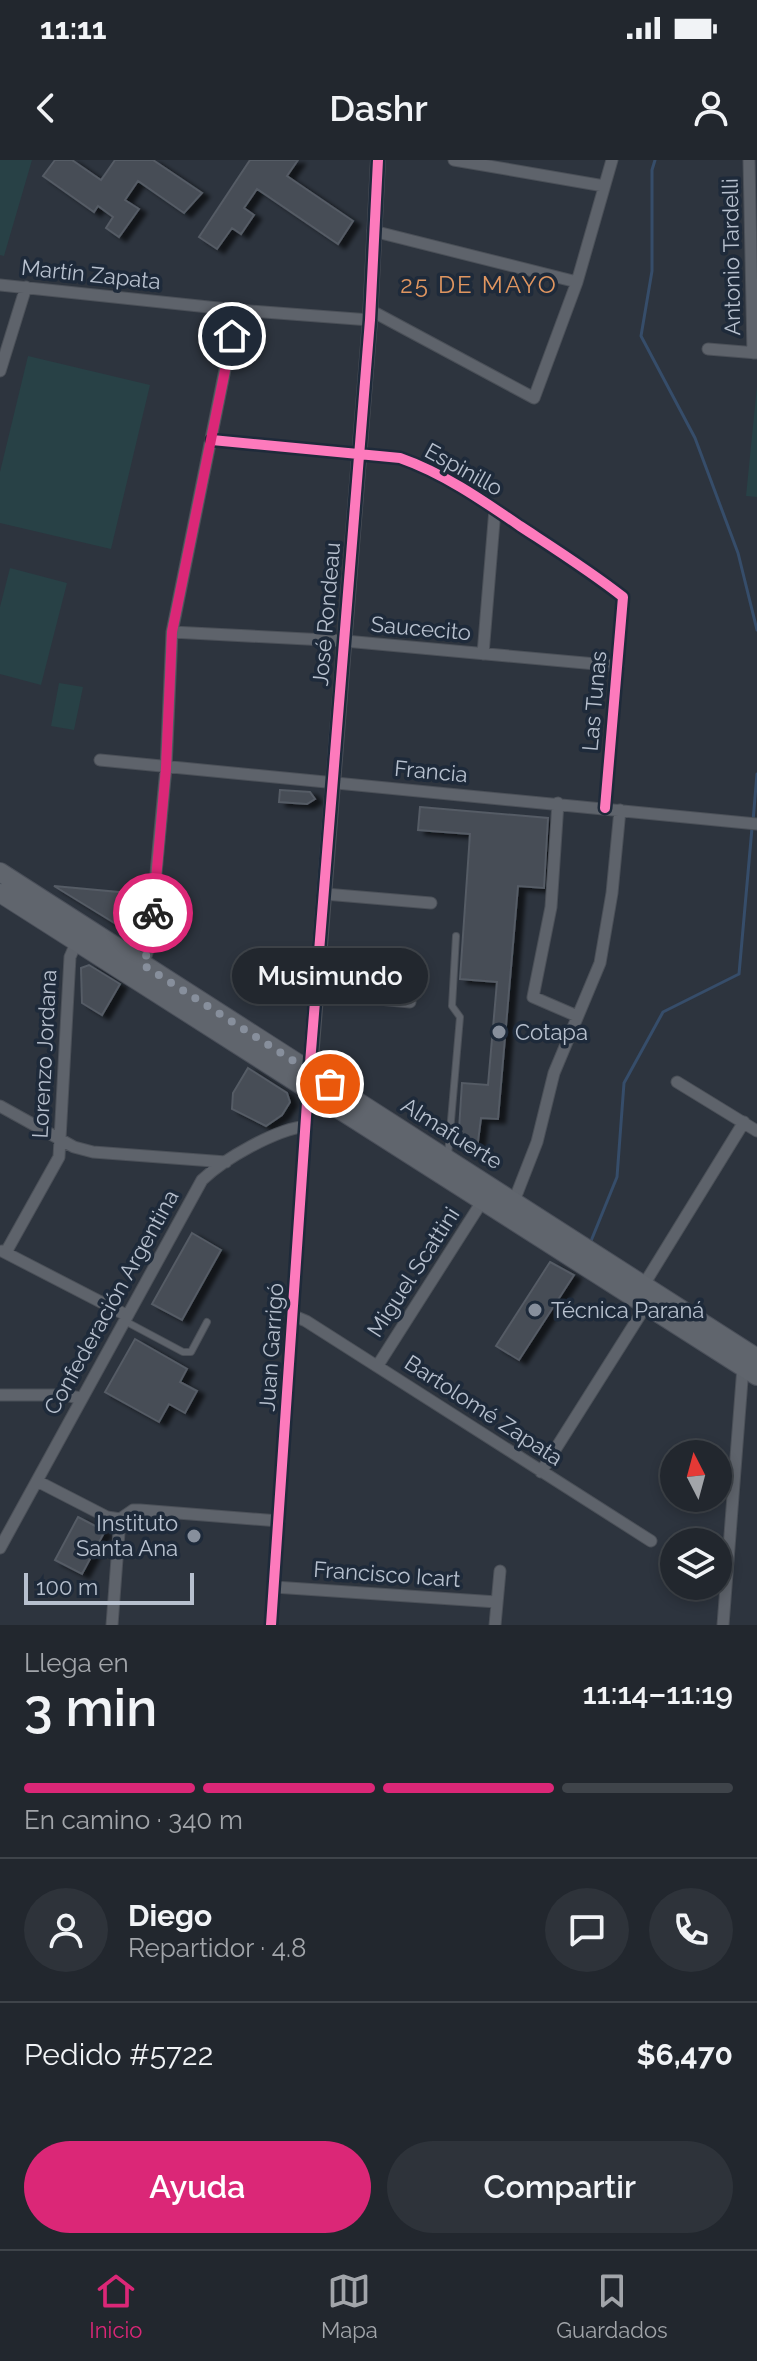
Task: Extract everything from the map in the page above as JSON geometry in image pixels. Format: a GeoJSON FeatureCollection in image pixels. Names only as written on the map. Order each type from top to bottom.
{"type":"FeatureCollection","features":[{"type":"Feature","properties":{"kind":"main road","name":"Almafuerte"},"geometry":{"type":"LineString","coordinates":[[0,872],[143,965],[483,1200],[645,1295]]}},
{"type":"Feature","properties":{"kind":"main road","name":"Almafuerte"},"geometry":{"type":"LineString","coordinates":[[0,893],[514,1201],[752,1367]]}},
{"type":"Feature","properties":{"kind":"street","name":"José Rondeau"},"geometry":{"type":"LineString","coordinates":[[309,1080],[370,315],[378,160]]}},
{"type":"Feature","properties":{"kind":"street"},"geometry":{"type":"LineString","coordinates":[[454,160],[604,186]]}},
{"type":"Feature","properties":{"kind":"street"},"geometry":{"type":"LineString","coordinates":[[373,231],[577,282],[612,160]]}},
{"type":"Feature","properties":{"kind":"street"},"geometry":{"type":"LineString","coordinates":[[749,160],[757,161]]}},
{"type":"Feature","properties":{"kind":"street","name":"Antonio Tardelli"},"geometry":{"type":"LineString","coordinates":[[749,160],[755,353]]}},
{"type":"Feature","properties":{"kind":"street","name":"Martín Zapata"},"geometry":{"type":"LineString","coordinates":[[0,285],[237,310],[370,315],[534,398],[577,282]]}},
{"type":"Feature","properties":{"kind":"street"},"geometry":{"type":"LineString","coordinates":[[0,371],[26,287]]}},
{"type":"Feature","properties":{"kind":"street"},"geometry":{"type":"LineString","coordinates":[[143,965],[149,947],[166,768],[172,632],[237,310]]}},
{"type":"Feature","properties":{"kind":"street"},"geometry":{"type":"LineString","coordinates":[[708,349],[755,353]]}},
{"type":"Feature","properties":{"kind":"street","name":"Espinillo"},"geometry":{"type":"LineString","coordinates":[[212,440],[400,458],[426,467],[495,509],[623,597]]}},
{"type":"Feature","properties":{"kind":"street"},"geometry":{"type":"LineString","coordinates":[[483,654],[495,509]]}},
{"type":"Feature","properties":{"kind":"street","name":"Las Tunas"},"geometry":{"type":"LineString","coordinates":[[605,808],[623,597]]}},
{"type":"Feature","properties":{"kind":"street","name":"Saucecito"},"geometry":{"type":"LineString","coordinates":[[172,632],[345,641],[618,666]]}},
{"type":"Feature","properties":{"kind":"street","name":"Francia"},"geometry":{"type":"LineString","coordinates":[[100,760],[757,824]]}},
{"type":"Feature","properties":{"kind":"street"},"geometry":{"type":"LineString","coordinates":[[558,803],[551,907],[533,997],[577,1016]]}},
{"type":"Feature","properties":{"kind":"street"},"geometry":{"type":"LineString","coordinates":[[514,1201],[537,1142],[554,1073],[600,963],[612,893],[620,810]]}},
{"type":"Feature","properties":{"kind":"street"},"geometry":{"type":"LineString","coordinates":[[325,894],[431,903]]}},
{"type":"Feature","properties":{"kind":"street","name":"Lorenzo Jordana"},"geometry":{"type":"LineString","coordinates":[[3,1251],[56,1165],[70,957],[77,941]]}},
{"type":"Feature","properties":{"kind":"street"},"geometry":{"type":"LineString","coordinates":[[317,993],[410,1002]]}},
{"type":"Feature","properties":{"kind":"street","name":"Juan Garrigó"},"geometry":{"type":"LineString","coordinates":[[271,1625],[309,1080]]}},
{"type":"Feature","properties":{"kind":"street"},"geometry":{"type":"LineString","coordinates":[[677,1082],[757,1131]]}},
{"type":"Feature","properties":{"kind":"street"},"geometry":{"type":"LineString","coordinates":[[0,1106],[74,1147],[93,1152],[226,1162]]}},
{"type":"Feature","properties":{"kind":"street"},"geometry":{"type":"LineString","coordinates":[[541,1472],[744,1122]]}},
{"type":"Feature","properties":{"kind":"street","name":"Confederación Argentina"},"geometry":{"type":"LineString","coordinates":[[0,1548],[202,1180],[226,1162],[287,1128],[306,1126]]}},
{"type":"Feature","properties":{"kind":"street","name":"Miguel Scattini"},"geometry":{"type":"LineString","coordinates":[[378,1365],[483,1200]]}},
{"type":"Feature","properties":{"kind":"street"},"geometry":{"type":"LineString","coordinates":[[3,1251],[125,1318]]}},
{"type":"Feature","properties":{"kind":"street","name":"Bartolomé Zapata"},"geometry":{"type":"LineString","coordinates":[[294,1316],[378,1365],[651,1541]]}},
{"type":"Feature","properties":{"kind":"street"},"geometry":{"type":"LineString","coordinates":[[723,1625],[752,1367]]}},
{"type":"Feature","properties":{"kind":"street"},"geometry":{"type":"LineString","coordinates":[[0,1395],[81,1398]]}},
{"type":"Feature","properties":{"kind":"street"},"geometry":{"type":"LineString","coordinates":[[37,1481],[107,1517],[120,1519]]}},
{"type":"Feature","properties":{"kind":"street"},"geometry":{"type":"LineString","coordinates":[[112,1625],[120,1519],[127,1513],[140,1510],[279,1521]]}},
{"type":"Feature","properties":{"kind":"street"},"geometry":{"type":"LineString","coordinates":[[495,1625],[500,1571]]}},
{"type":"Feature","properties":{"kind":"street","name":"Francisco Icart"},"geometry":{"type":"LineString","coordinates":[[274,1587],[497,1602]]}},
{"type":"Feature","properties":{"kind":"lane"},"geometry":{"type":"LineString","coordinates":[[447,1159],[460,1017],[452,1006],[456,936]]}},
{"type":"Feature","properties":{"kind":"lane"},"geometry":{"type":"LineString","coordinates":[[125,1318],[183,1352],[191,1352],[207,1322]]}},
{"type":"Feature","properties":{"kind":"green space"},"geometry":{"type":"Polygon","coordinates":[[[0,160],[32,160],[4,256],[0,255],[0,160]]]}},
{"type":"Feature","properties":{"kind":"green space"},"geometry":{"type":"Polygon","coordinates":[[[28,356],[150,385],[111,549],[0,523],[0,472],[28,356]]]}},
{"type":"Feature","properties":{"kind":"green space"},"geometry":{"type":"Polygon","coordinates":[[[757,386],[757,497],[746,496],[757,386]]]}},
{"type":"Feature","properties":{"kind":"green space"},"geometry":{"type":"Polygon","coordinates":[[[10,568],[67,583],[41,685],[0,674],[0,607],[10,568]]]}},
{"type":"Feature","properties":{"kind":"green space"},"geometry":{"type":"Polygon","coordinates":[[[59,683],[83,687],[74,730],[51,726],[59,683]]]}},
{"type":"Feature","properties":{"kind":"building"},"geometry":{"type":"Polygon","coordinates":[[[55,160],[72,160],[101,180],[115,160],[153,160],[202,193],[184,213],[138,181],[125,200],[139,209],[119,237],[106,228],[113,217],[98,206],[94,212],[43,176],[55,160]]]}},
{"type":"Feature","properties":{"kind":"building"},"geometry":{"type":"Polygon","coordinates":[[[250,160],[298,160],[287,176],[353,221],[338,244],[257,189],[244,208],[254,215],[241,234],[232,228],[217,249],[199,237],[250,160]]]}},
{"type":"Feature","properties":{"kind":"building"},"geometry":{"type":"Polygon","coordinates":[[[280,790],[310,792],[315,799],[307,804],[279,802],[280,790]]]}},
{"type":"Feature","properties":{"kind":"building","name":"Cotapa"},"geometry":{"type":"Polygon","coordinates":[[[420,807],[548,818],[544,888],[518,886],[498,1119],[481,1118],[476,1157],[458,1145],[462,1083],[488,1085],[497,982],[460,979],[470,834],[418,830],[420,807]]]}},
{"type":"Feature","properties":{"kind":"building"},"geometry":{"type":"Polygon","coordinates":[[[54,886],[129,893],[126,930],[54,886]]]}},
{"type":"Feature","properties":{"kind":"building"},"geometry":{"type":"Polygon","coordinates":[[[89,965],[120,984],[102,1015],[82,1003],[81,968],[89,965]]]}},
{"type":"Feature","properties":{"kind":"building"},"geometry":{"type":"Polygon","coordinates":[[[248,1068],[287,1093],[290,1102],[282,1115],[266,1126],[232,1109],[233,1093],[248,1068]]]}},
{"type":"Feature","properties":{"kind":"building"},"geometry":{"type":"Polygon","coordinates":[[[192,1233],[221,1250],[182,1320],[152,1304],[192,1233]]]}},
{"type":"Feature","properties":{"kind":"building","name":"Técnica Paraná"},"geometry":{"type":"Polygon","coordinates":[[[550,1262],[574,1275],[519,1360],[496,1346],[550,1262]]]}},
{"type":"Feature","properties":{"kind":"building"},"geometry":{"type":"Polygon","coordinates":[[[135,1339],[187,1369],[180,1382],[197,1391],[185,1413],[169,1404],[159,1422],[105,1392],[135,1339]]]}},
{"type":"Feature","properties":{"kind":"building"},"geometry":{"type":"Polygon","coordinates":[[[78,1517],[105,1531],[82,1574],[55,1560],[78,1517]]]}},
{"type":"Feature","properties":{"kind":"waterway"},"geometry":{"type":"LineString","coordinates":[[655,160],[652,170],[652,271],[641,336],[695,438],[738,553],[757,630]]}},
{"type":"Feature","properties":{"kind":"waterway"},"geometry":{"type":"LineString","coordinates":[[753,821],[757,774]]}},
{"type":"Feature","properties":{"kind":"waterway"},"geometry":{"type":"LineString","coordinates":[[591,1241],[617,1177],[624,1083],[663,1012],[739,974],[752,828]]}},
{"type":"Feature","properties":{"kind":"cycle path"},"geometry":{"type":"LineString","coordinates":[[271,1625],[308,1088],[370,320],[378,160]]}},
{"type":"Feature","properties":{"kind":"cycle path"},"geometry":{"type":"LineString","coordinates":[[212,440],[400,458],[432,471],[477,497],[623,597],[605,808]]}},
{"type":"Feature","properties":{"kind":"way so far"},"geometry":{"type":"LineString","coordinates":[[153,913],[149,947],[143,965],[330,1084]]}},
{"type":"Feature","properties":{"kind":"place","name":"Cotapa"},"geometry":{"type":"Point","coordinates":[499,1032]}},
{"type":"Feature","properties":{"kind":"place","name":"Musimundo"},"geometry":{"type":"Point","coordinates":[330,1084]}},
{"type":"Feature","properties":{"kind":"place","name":"Técnica Paraná"},"geometry":{"type":"Point","coordinates":[535,1310]}},
{"type":"Feature","properties":{"kind":"place","name":"Instituto Santa Ana"},"geometry":{"type":"Point","coordinates":[194,1536]}},
{"type":"Feature","properties":{"kind":"district","name":"25 DE MAYO"},"geometry":{"type":"Point","coordinates":[479,285]}},
{"type":"Feature","properties":{"kind":"route"},"geometry":{"type":"LineString","coordinates":[[153,913],[166,768],[172,632],[232,336]]}}]}
